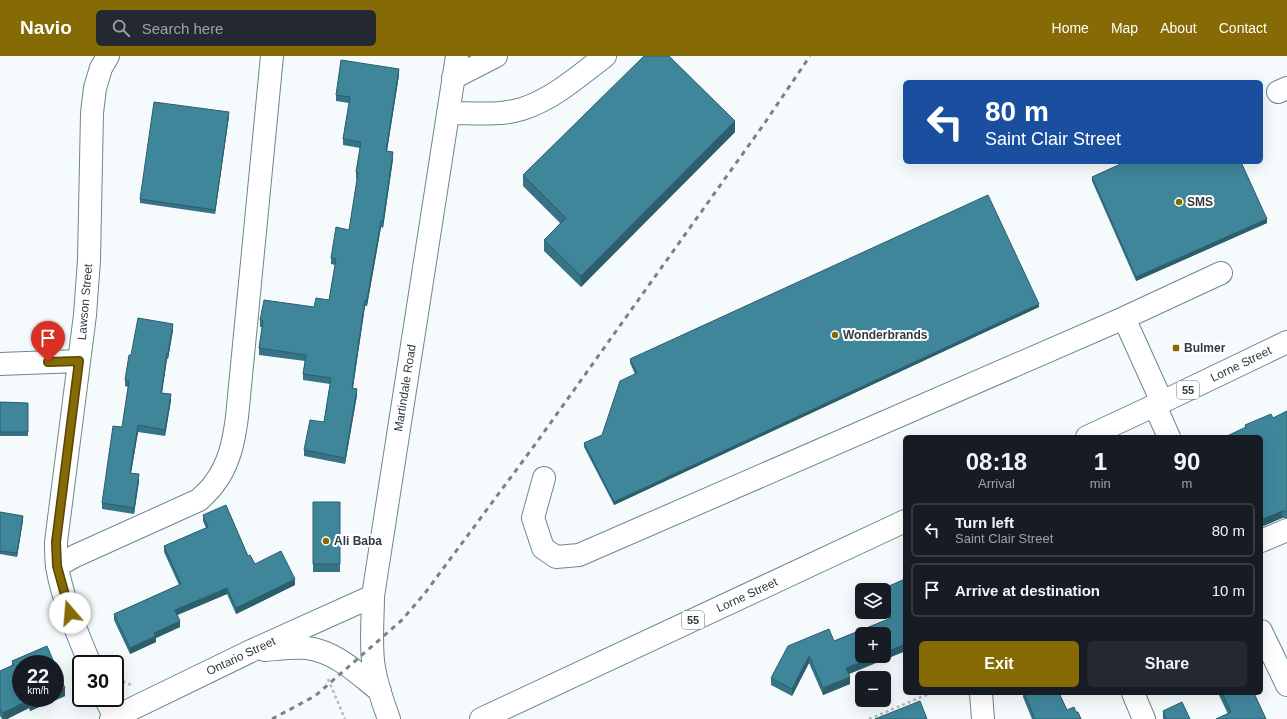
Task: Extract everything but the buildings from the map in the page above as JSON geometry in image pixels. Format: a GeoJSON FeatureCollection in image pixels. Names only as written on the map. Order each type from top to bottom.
{"type":"FeatureCollection","features":[{"type":"Feature","properties":{"kind":"street","name":"Lawson Street"},"geometry":{"type":"LineString","coordinates":[[86,655],[75,626],[57,566],[56,542],[85,315],[89,260],[92,113],[95,88],[101,68],[108,56]]}},
{"type":"Feature","properties":{"kind":"street"},"geometry":{"type":"LineString","coordinates":[[57,566],[75,556],[199,500],[214,485],[222,473],[229,456],[237,417],[272,56]]}},
{"type":"Feature","properties":{"kind":"street","name":"Martindale Road"},"geometry":{"type":"LineString","coordinates":[[389,719],[383,704],[374,668],[373,596],[457,56]]}},
{"type":"Feature","properties":{"kind":"street"},"geometry":{"type":"LineString","coordinates":[[454,78],[496,56]]}},
{"type":"Feature","properties":{"kind":"street"},"geometry":{"type":"LineString","coordinates":[[448,113],[498,113],[521,109],[542,100],[563,88],[604,56]]}},
{"type":"Feature","properties":{"kind":"street"},"geometry":{"type":"LineString","coordinates":[[544,478],[533,518],[544,548],[556,557],[579,555],[1124,318],[1221,273]]}},
{"type":"Feature","properties":{"kind":"street"},"geometry":{"type":"LineString","coordinates":[[1124,318],[1159,404],[1168,435]]}},
{"type":"Feature","properties":{"kind":"street","name":"Lorne Street"},"geometry":{"type":"LineString","coordinates":[[1091,435],[1287,342]]}},
{"type":"Feature","properties":{"kind":"street"},"geometry":{"type":"LineString","coordinates":[[0,364],[79,361]]}},
{"type":"Feature","properties":{"kind":"street","name":"Lorne Street"},"geometry":{"type":"LineString","coordinates":[[481,719],[903,522]]}},
{"type":"Feature","properties":{"kind":"street"},"geometry":{"type":"LineString","coordinates":[[1263,540],[1287,530]]}},
{"type":"Feature","properties":{"kind":"street","name":"Ontario Street"},"geometry":{"type":"LineString","coordinates":[[110,711],[253,650],[373,596]]}},
{"type":"Feature","properties":{"kind":"street"},"geometry":{"type":"LineString","coordinates":[[1263,635],[1287,686]]}},
{"type":"Feature","properties":{"kind":"street"},"geometry":{"type":"LineString","coordinates":[[253,650],[306,648],[323,652],[337,657],[380,691]]}},
{"type":"Feature","properties":{"kind":"street"},"geometry":{"type":"LineString","coordinates":[[980,695],[983,719]]}},
{"type":"Feature","properties":{"kind":"street"},"geometry":{"type":"LineString","coordinates":[[1134,695],[1144,719]]}},
{"type":"Feature","properties":{"kind":"path"},"geometry":{"type":"LineString","coordinates":[[327,676],[345,719]]}},
{"type":"Feature","properties":{"kind":"path"},"geometry":{"type":"LineString","coordinates":[[124,682],[134,687]]}},
{"type":"Feature","properties":{"kind":"path"},"geometry":{"type":"LineString","coordinates":[[869,719],[926,695]]}},
{"type":"Feature","properties":{"kind":"railway"},"geometry":{"type":"LineString","coordinates":[[272,719],[315,696],[402,620],[425,593],[534,446],[764,124],[810,56]]}},
{"type":"Feature","properties":{"kind":"place","name":"SMS"},"geometry":{"type":"Point","coordinates":[1179,202]}},
{"type":"Feature","properties":{"kind":"place","name":"Wonderbrands"},"geometry":{"type":"Point","coordinates":[835,335]}},
{"type":"Feature","properties":{"kind":"place","name":"Bulmer"},"geometry":{"type":"Point","coordinates":[1176,348]}},
{"type":"Feature","properties":{"kind":"place","name":"Ali Baba"},"geometry":{"type":"Point","coordinates":[326,541]}},
{"type":"Feature","properties":{"kind":"route"},"geometry":{"type":"LineString","coordinates":[[48,362],[79,361],[56,542],[57,566],[70,613]]}}]}
